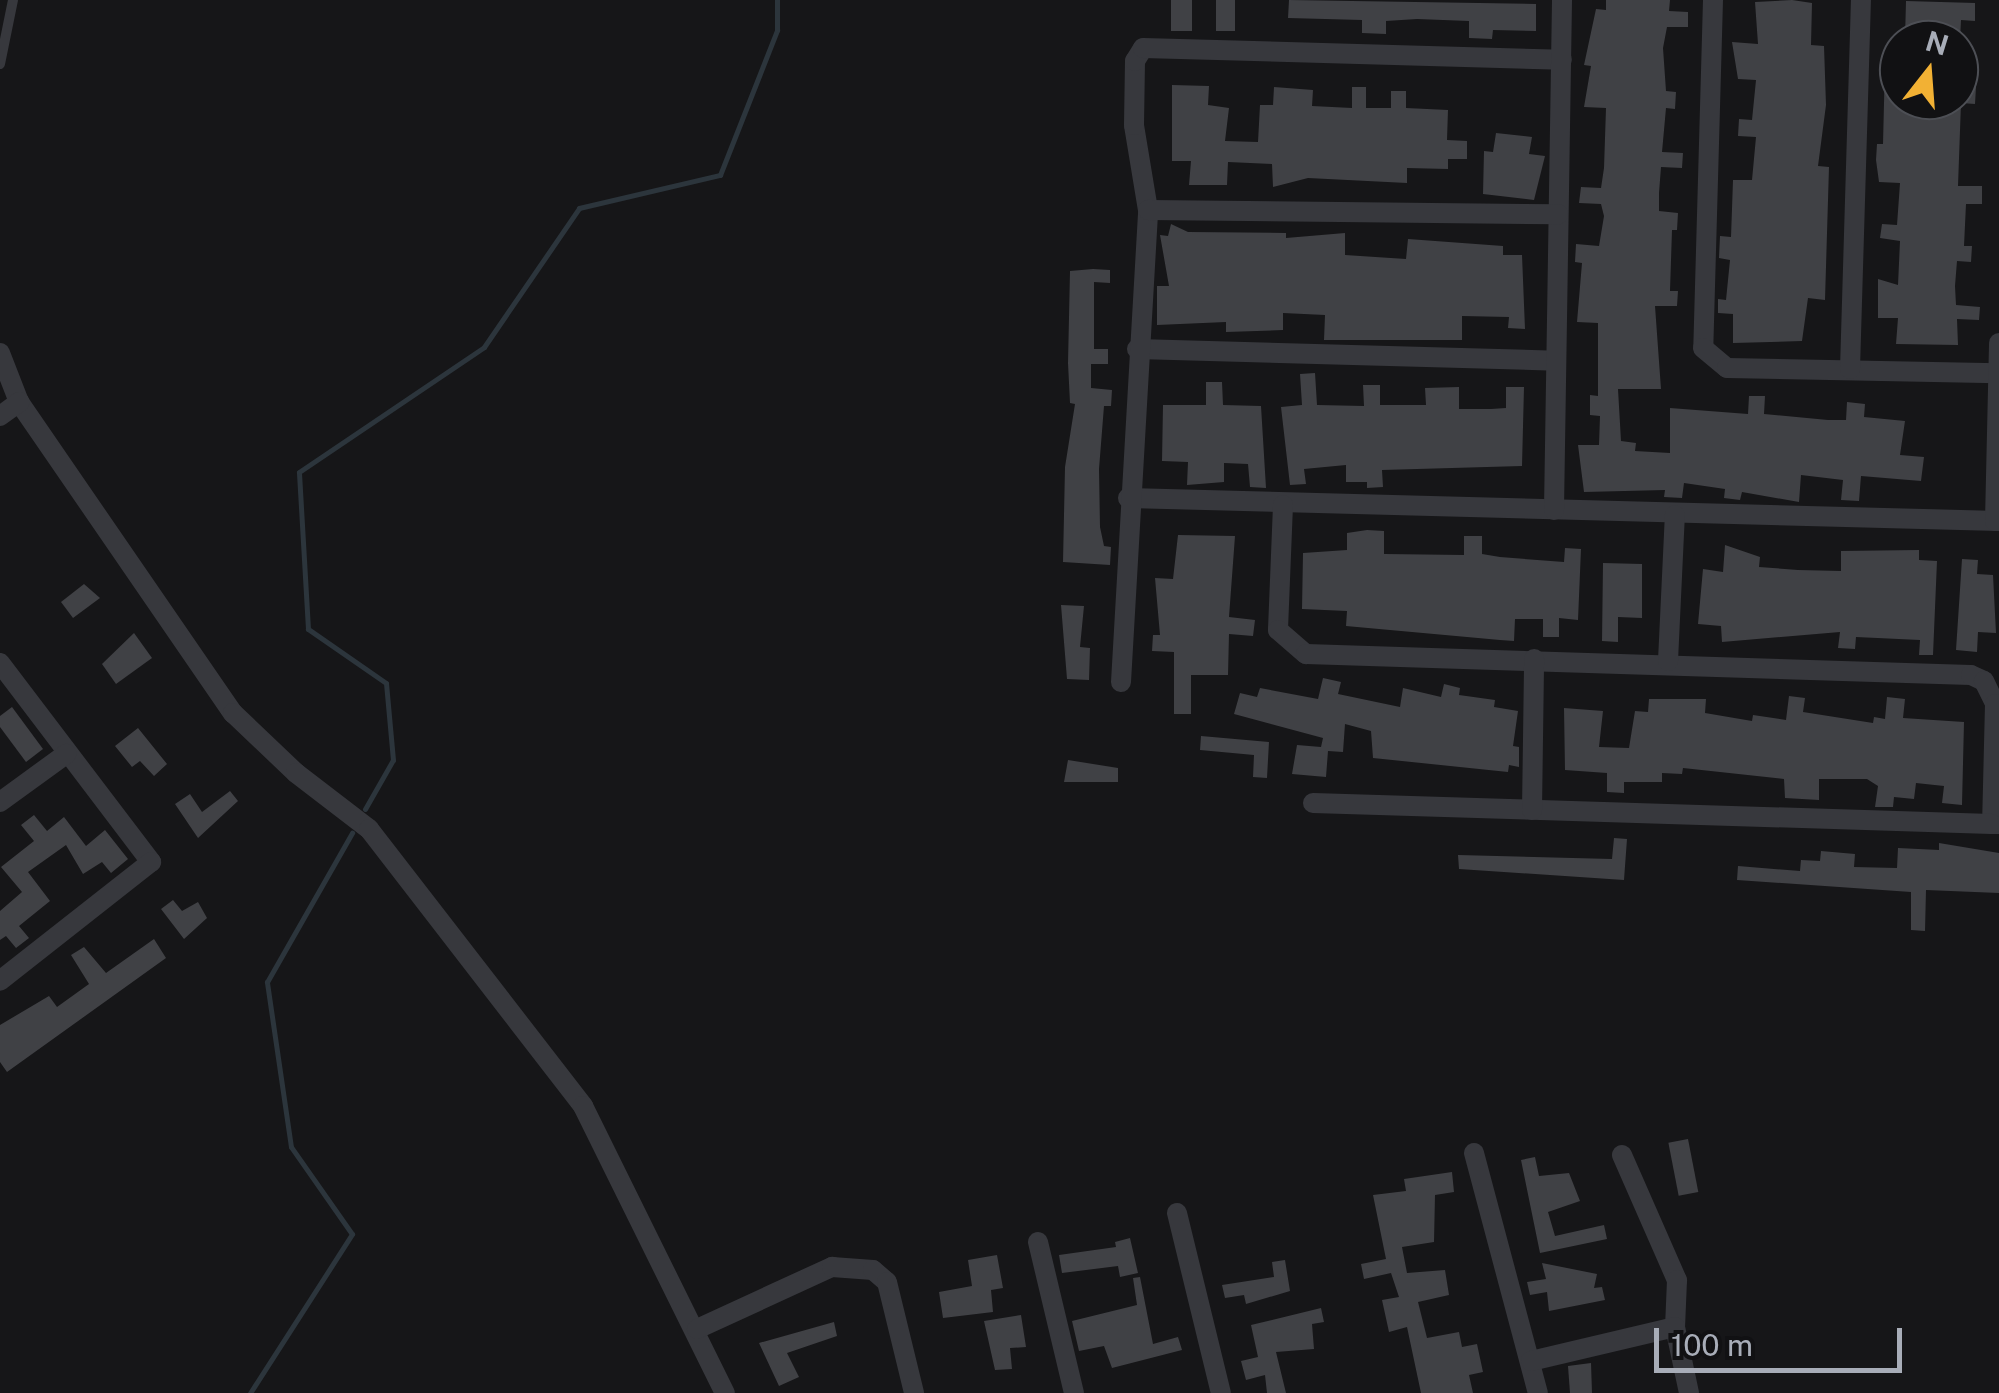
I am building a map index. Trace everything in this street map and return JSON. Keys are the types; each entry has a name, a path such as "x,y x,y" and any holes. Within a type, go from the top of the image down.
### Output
{"street":[{"path":"1554,510 1562,0"},
{"path":"1713,0 1703,348 1727,368 1998,373"},
{"path":"1850,369 1861,0"},
{"path":"1121,682 1136,349 1148,210 1134,125 1136,61 1144,48 1562,60"},
{"path":"1148,210 1558,214"},
{"path":"1128,498 1675,516 1997,521 1999,343"},
{"path":"1136,349 1556,360"},
{"path":"0,353 19,402 233,713 296,774 368,829 584,1106 697,1329 725,1393"},
{"path":"0,416 19,402"},
{"path":"1282,505 1278,630 1296,650 1971,675 1984,681 1995,704 1995,824 1313,804"},
{"path":"1668,662 1675,516"},
{"path":"1532,810 1534,659"},
{"path":"0,663 151,862 0,981"},
{"path":"0,802 66,754"},
{"path":"1474,1153 1538,1393"},
{"path":"1622,1155 1676,1280 1675,1327 1688,1393"},
{"path":"1177,1213 1221,1393"},
{"path":"1038,1242 1074,1393"},
{"path":"697,1329 832,1268 873,1270 887,1282 914,1393"},
{"path":"1531,1361 1675,1327"}],"lane":[{"path":"0,64 13,0"}],"building":[{"path":"1171,0 1192,0 1192,31 1171,31"},
{"path":"1216,0 1235,0 1235,31 1216,31"},
{"path":"1289,0 1536,4 1536,31 1493,30 1492,39 1469,38 1469,21 1417,19 1386,21 1386,34 1362,33 1362,20 1288,18"},
{"path":"1606,0 1670,0 1669,11 1688,12 1688,27 1667,27 1663,48 1666,91 1676,92 1675,109 1666,108 1662,152 1683,153 1682,168 1661,167 1659,193 1659,211 1678,213 1677,230 1672,230 1670,291 1678,291 1677,306 1655,306 1661,389 1618,389 1621,441 1636,443 1635,451 1670,453 1670,408 1748,414 1749,396 1765,396 1764,414 1828,420 1846,420 1847,402 1865,404 1864,417 1905,421 1900,455 1924,457 1921,481 1861,476 1859,501 1841,500 1843,480 1801,475 1799,502 1742,492 1740,500 1724,498 1725,489 1684,483 1682,498 1664,497 1665,490 1584,492 1578,445 1599,445 1600,416 1590,415 1590,395 1598,396 1598,323 1577,322 1582,263 1575,262 1576,244 1599,246 1604,216 1601,204 1579,203 1581,187 1601,188 1604,168 1606,108 1584,107 1591,66 1584,65 1596,9 1606,10"},
{"path":"1906,1 1975,3 1975,20 1905,20"},
{"path":"1755,2 1812,3 1811,45 1824,46 1826,105 1818,166 1829,167 1825,300 1808,298 1802,341 1733,343 1733,314 1718,313 1718,299 1726,300 1730,260 1719,258 1720,236 1731,237 1733,180 1752,180 1756,137 1738,136 1739,119 1752,120 1756,80 1738,79 1732,42 1758,44"},
{"path":"1172,85 1209,86 1208,105 1229,108 1225,141 1258,142 1260,105 1273,105 1274,87 1313,90 1312,106 1352,108 1352,87 1366,87 1366,108 1391,108 1391,91 1406,91 1406,108 1448,110 1447,140 1467,141 1467,159 1448,159 1448,169 1407,168 1407,183 1308,178 1273,187 1272,164 1228,162 1227,185 1189,185 1191,161 1172,161"},
{"path":"1884,120 1960,120 1958,186 1982,186 1982,204 1966,204 1964,246 1972,246 1971,262 1957,261 1955,286 1956,305 1980,307 1979,320 1957,319 1958,345 1896,344 1898,318 1878,318 1878,279 1898,285 1900,241 1880,238 1882,224 1897,225 1900,183 1879,182 1877,144 1883,144"},
{"path":"1496,133 1532,137 1529,154 1545,156 1534,200 1483,194 1484,151 1493,152"},
{"path":"1171,224 1188,232 1286,233 1286,238 1345,233 1345,255 1406,259 1408,239 1503,246 1503,255 1522,255 1525,329 1508,328 1509,317 1462,316 1462,340 1324,340 1325,315 1283,313 1283,330 1226,332 1226,322 1157,325 1157,286 1169,286 1160,235 1168,236"},
{"path":"1110,270 1110,283 1094,282 1094,349 1108,349 1108,364 1091,364 1091,388 1112,390 1111,406 1104,406 1099,469 1100,527 1104,546 1111,547 1110,565 1063,562 1065,467 1075,404 1070,403 1068,363 1070,271"},
{"path":"1315,373 1317,405 1364,406 1363,385 1380,385 1380,405 1426,405 1425,388 1459,387 1459,409 1506,408 1506,387 1524,387 1522,466 1382,470 1383,487 1367,488 1367,482 1346,482 1346,465 1304,469 1306,484 1290,485 1281,407 1302,405 1300,374"},
{"path":"1206,382 1222,382 1223,405 1261,406 1266,488 1250,487 1248,464 1224,463 1224,482 1187,485 1188,462 1162,461 1163,405 1206,405"},
{"path":"1384,531 1384,554 1464,555 1464,536 1482,536 1482,554 1500,557 1564,562 1565,548 1581,549 1578,620 1559,618 1559,637 1543,637 1543,619 1515,619 1514,641 1346,626 1347,611 1302,609 1303,553 1347,550 1347,533"},
{"path":"1178,535 1235,536 1229,617 1255,620 1253,636 1229,634 1228,675 1191,675 1191,714 1174,714 1174,652 1152,651 1153,635 1160,635 1155,578 1173,579"},
{"path":"1725,545 1760,557 1759,567 1798,570 1841,571 1841,551 1919,550 1919,560 1937,561 1933,655 1919,655 1920,640 1856,637 1855,649 1838,648 1840,632 1722,642 1721,626 1698,624 1703,569 1723,572"},
{"path":"1962,559 1978,560 1977,574 1993,575 1996,633 1978,632 1977,652 1956,650"},
{"path":"1603,563 1642,564 1642,618 1618,617 1618,642 1602,641"},
{"path":"84,584 100,598 73,618 61,602"},
{"path":"1061,605 1084,606 1080,647 1090,648 1089,680 1067,679"},
{"path":"134,633 152,658 116,684 102,664"},
{"path":"1323,678 1341,682 1338,694 1400,707 1403,688 1441,697 1444,684 1460,688 1459,695 1495,700 1494,707 1518,711 1513,746 1519,747 1519,767 1509,765 1508,772 1373,758 1371,731 1345,724 1343,752 1328,751 1326,777 1292,774 1297,745 1321,747 1323,738 1234,714 1240,693 1257,697 1260,688 1318,699"},
{"path":"1789,696 1805,698 1803,712 1873,723 1874,717 1885,719 1887,697 1905,699 1903,718 1964,722 1962,805 1942,803 1944,786 1916,783 1914,799 1894,797 1893,807 1875,807 1878,786 1867,779 1819,779 1819,800 1785,798 1784,779 1683,768 1682,774 1662,773 1662,782 1624,782 1624,793 1607,792 1607,773 1565,770 1564,708 1603,711 1599,747 1629,748 1635,711 1648,712 1649,699 1706,699 1705,713 1752,721 1753,715 1786,720"},
{"path":"12,707 43,749 26,762 0,727 0,716"},
{"path":"138,728 167,764 154,776 140,761 132,767 115,746"},
{"path":"1201,736 1269,742 1267,778 1253,777 1254,755 1200,750"},
{"path":"1068,760 1118,768 1118,782 1064,782"},
{"path":"230,791 238,801 198,838 175,804 190,794 202,812"},
{"path":"34,815 47,831 64,817 86,846 105,830 128,859 111,873 102,862 83,874 66,845 28,872 50,901 19,926 29,938 16,948 6,936 0,940 0,911 22,892 1,867 34,841 21,825"},
{"path":"1614,838 1627,839 1624,880 1459,869 1458,855 1612,859"},
{"path":"1939,843 1999,853 1999,893 1926,890 1925,931 1911,930 1911,892 1737,880 1738,866 1800,871 1801,860 1820,861 1821,851 1855,854 1854,867 1897,868 1898,848 1939,850"},
{"path":"173,900 182,911 198,902 207,918 184,939 161,909"},
{"path":"154,939 166,958 7,1072 0,1062 0,1025 49,996 57,1007 89,984 71,955 84,947 106,973"},
{"path":"1688,1139 1698,1192 1679,1196 1668,1143"},
{"path":"1535,1157 1539,1176 1569,1173 1580,1201 1548,1212 1555,1236 1604,1225 1607,1239 1540,1253 1521,1160"},
{"path":"1452,1172 1454,1192 1435,1195 1434,1242 1402,1247 1407,1273 1445,1270 1449,1295 1418,1302 1427,1338 1459,1332 1462,1347 1477,1344 1483,1372 1469,1375 1473,1393 1421,1393 1407,1327 1389,1332 1382,1300 1399,1297 1391,1273 1364,1279 1361,1264 1386,1259 1373,1195 1406,1191 1404,1179"},
{"path":"1130,1238 1138,1273 1120,1277 1118,1266 1062,1273 1059,1255 1116,1247 1115,1242"},
{"path":"997,1255 1003,1288 991,1290 993,1312 943,1318 939,1292 972,1286 968,1260"},
{"path":"1285,1260 1290,1291 1246,1304 1244,1295 1225,1298 1222,1285 1274,1277 1272,1262"},
{"path":"1542,1263 1597,1274 1594,1288 1602,1287 1605,1300 1549,1311 1547,1292 1530,1295 1527,1282 1546,1279"},
{"path":"1140,1277 1153,1344 1178,1337 1182,1350 1112,1368 1104,1346 1079,1351 1072,1321 1137,1305 1133,1278"},
{"path":"1321,1308 1324,1322 1312,1324 1314,1349 1276,1352 1286,1393 1267,1393 1265,1375 1246,1380 1241,1361 1258,1357 1251,1325"},
{"path":"1021,1315 1026,1347 1010,1348 1012,1369 995,1370 984,1321"},
{"path":"834,1322 837,1336 787,1353 799,1377 779,1386 759,1343"},
{"path":"1591,1363 1592,1393 1570,1393 1568,1366"}],"waterway":[{"path":"365,809 393,760 386,683 308,629 299,472 484,347 579,208 720,175 777,30 777,0"},
{"path":"250,1393 352,1234 291,1147 267,982 352,833"}]}
